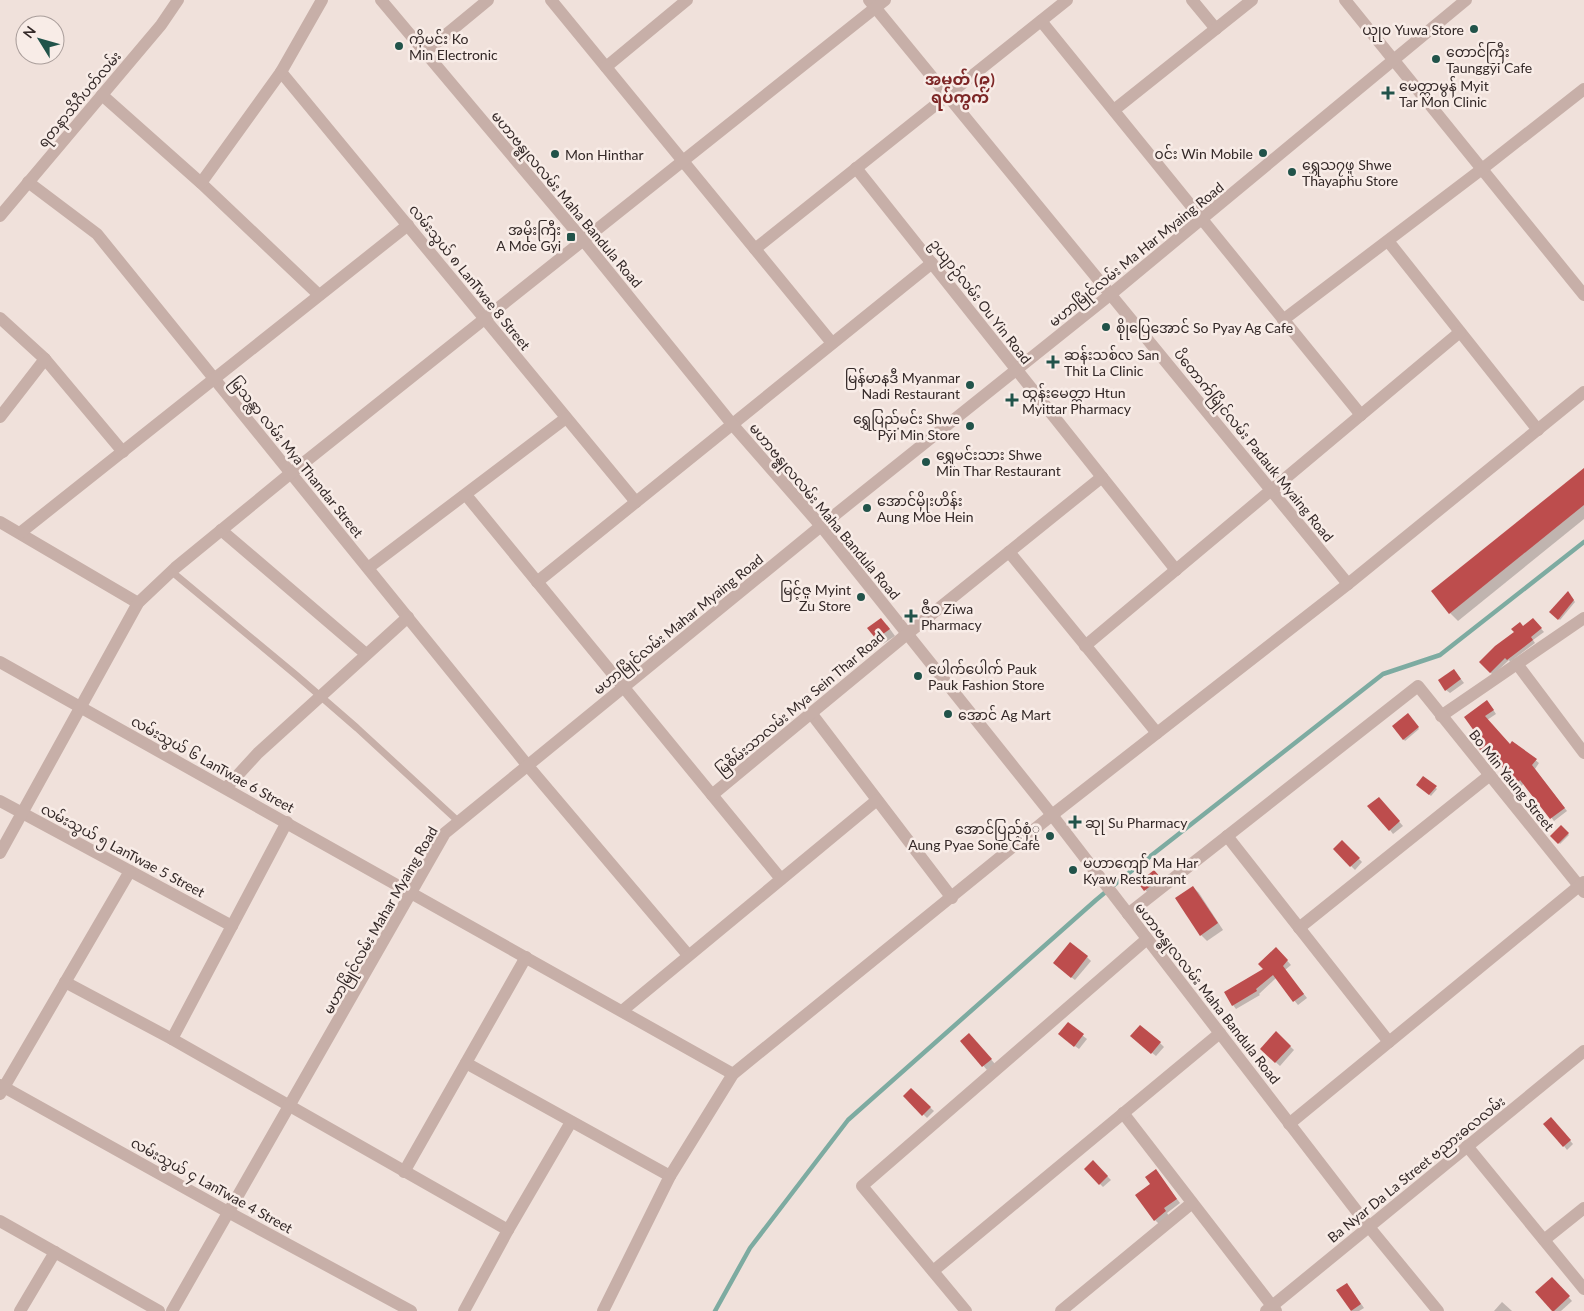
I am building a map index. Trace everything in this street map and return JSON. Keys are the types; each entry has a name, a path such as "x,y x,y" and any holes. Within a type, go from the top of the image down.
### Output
{"street":[{"name":"ရတနာသိဂီပတ်လမ်း","path":"0,216 161,25 178,0"},
{"path":"201,183 281,72 322,0"},
{"name":"မဟာဗန္ဓုလလမ်း Maha Bandula Road","path":"381,0 583,240 732,424 821,526 1052,815 1369,1227 1438,1311"},
{"path":"425,52 488,0"},
{"path":"551,0 832,343"},
{"path":"606,67 687,0"},
{"path":"755,249 1067,0"},
{"path":"1192,0 1216,29"},
{"path":"1114,110 1252,0"},
{"path":"1345,0 1584,295"},
{"name":"မဟာမြိုင်လမ်း Ma Har Myaing Road","path":"821,526 1111,294 1466,0"},
{"path":"0,853 138,603 171,571 291,473 876,3"},
{"name":"ပိတောက်မြိုင်လမ်း Padauk Myaing Road","path":"876,3 947,95 1348,584"},
{"path":"1041,20 1361,415"},
{"name":"လမ်းသွယ် ၈ LanTwae 8 Street","path":"281,72 636,502"},
{"path":"1283,320 1583,92"},
{"path":"102,95 201,183 319,295"},
{"name":"ဥယျာဉ်လမ်း Ou Yin Road","path":"856,168 1176,570"},
{"name":"မြသန္လာ လမ်း Mya Thandar Street","path":"28,182 96,234 528,766 688,955"},
{"path":"20,533 408,225"},
{"path":"1388,241 1538,430"},
{"path":"537,582 932,263"},
{"path":"0,318 45,359 123,452"},
{"path":"1085,646 1460,332"},
{"path":"0,417 45,359"},
{"path":"603,1311 670,1176 733,1074 1052,815 1348,584 1584,392"},
{"path":"368,568 566,418"},
{"path":"907,634 1102,477"},
{"path":"466,495 781,879"},
{"path":"0,522 138,603"},
{"name":"မဟာမြိုင်လမ်း Mahar Myaing Road","path":"172,1311 446,833 821,526"},
{"path":"221,530 366,654"},
{"path":"1009,552 1157,733"},
{"path":"226,788 258,753 408,618"},
{"path":"1441,716 1584,618"},
{"name":"မြစိမ်းသာလမ်း Mya Sein Thar Road","path":"712,795 907,634"},
{"name":"လမ်းသွယ် ၆ LanTwae 6 Street","path":"0,662 733,1074"},
{"path":"1517,664 1584,753"},
{"name":"Bo Min Yaung Street","path":"1227,836 1418,686 1582,887"},
{"path":"811,713 952,898"},
{"path":"1299,928 1490,775"},
{"name":"လမ်းသွယ် ၅ LanTwae 5 Street","path":"0,800 232,926"},
{"path":"622,1011 877,800"},
{"path":"172,1039 287,822"},
{"path":"1128,914 1227,836 1389,1042"},
{"path":"1,1088 130,871"},
{"path":"1289,1124 1582,887"},
{"path":"966,1311 862,1186 1147,939"},
{"path":"404,1172 526,957"},
{"path":"65,982 172,1039 508,1230"},
{"path":"933,1271 1220,1033"},
{"name":"Ba Nyar Da La Street ဗညားဓလလမ်း","path":"1271,1309 1584,1051"},
{"path":"466,1064 670,1176"},
{"name":"လမ်းသွယ် ၄ LanTwae 4 Street","path":"1,1088 411,1311"},
{"path":"1123,1113 1271,1309"},
{"path":"464,1311 508,1230 571,1122"},
{"path":"1467,1146 1584,1289"},
{"path":"1060,1311 1192,1204"},
{"path":"1544,1240 1584,1208"},
{"path":"0,1221 159,1311"},
{"path":"20,1311 55,1252"}],"lane":[{"path":"171,571 321,696 459,822"}],"building":[{"path":"1584,468 1584,505 1449,614 1431,591"},
{"path":"1568,591 1574,600 1558,620 1549,612"},
{"path":"881,618 890,629 876,639 867,628"},
{"path":"1533,618 1542,628 1531,637 1533,640 1507,660 1505,658 1490,673 1479,662 1495,646 1514,632 1511,629 1520,622 1523,626"},
{"path":"1454,669 1461,679 1445,691 1438,680"},
{"path":"1487,700 1494,710 1485,716 1510,744 1512,741 1537,759 1532,765 1565,808 1550,819 1520,780 1515,787 1506,780 1511,774 1485,756 1471,739 1477,735 1464,717"},
{"path":"1408,713 1419,727 1403,740 1392,726"},
{"path":"1423,776 1437,786 1429,795 1416,785"},
{"path":"1379,797 1400,821 1389,831 1367,806"},
{"path":"1561,825 1569,833 1558,844 1550,836"},
{"path":"1342,840 1360,858 1350,867 1333,849"},
{"path":"1154,870 1161,878 1144,891 1138,883"},
{"path":"1193,886 1218,923 1200,936 1175,898"},
{"path":"1070,942 1088,956 1071,978 1053,963"},
{"path":"1276,947 1288,960 1283,966 1304,994 1293,1002 1273,975 1256,989 1257,991 1232,1006 1224,992 1263,969 1258,964"},
{"path":"1068,1022 1084,1034 1074,1047 1058,1034"},
{"path":"1140,1025 1161,1042 1151,1054 1130,1036"},
{"path":"1276,1031 1291,1046 1275,1063 1260,1049"},
{"path":"969,1033 992,1059 982,1067 960,1041"},
{"path":"911,1088 931,1107 922,1116 903,1096"},
{"path":"1551,1117 1571,1140 1563,1147 1543,1124"},
{"path":"1093,1160 1108,1176 1099,1185 1084,1169"},
{"path":"1156,1169 1177,1199 1164,1208 1166,1211 1154,1221 1135,1195 1150,1184 1145,1177"},
{"path":"1552,1277 1570,1296 1554,1311 1535,1292"},
{"path":"1347,1283 1361,1304 1351,1311 1336,1290"}],"waterway":[{"path":"715,1311 750,1248 848,1120 1096,900 1383,674 1440,655 1584,542"}],"place":[{"name":"ယုုဝ Yuwa Store","path":"1474,29"},
{"name":"ကိုမင်း Ko Min Electronic","path":"399,46"},
{"name":"တောင်ကြီး Taunggyi Cafe","path":"1436,59"},
{"name":"မေတ္တာမွန် Myit Tar Mon Clinic","path":"1388,93"},
{"name":"၀င်း Win Mobile","path":"1263,153"},
{"name":"Mon Hinthar","path":"555,154"},
{"name":"ရွှေသ၇ဖူ Shwe Thayaphu Store","path":"1292,172"},
{"name":"အမိုးကြီး A Moe Gyi","path":"571,237"},
{"name":"စိုုပြေအောင် So Pyay Ag Cafe","path":"1106,327"},
{"name":"ဆန်းသစ်လ San Thit La Clinic","path":"1053,362"},
{"name":"မြန်မာနဒီ Myanmar Nadi Restaurant","path":"970,385"},
{"name":"ထွန်းမေတ္တာ Htun Myittar Pharmacy","path":"1012,400"},
{"name":"ရွှေပြည်မင်း Shwe Pyi Min Store","path":"970,426"},
{"name":"ရွှေမင်းသား Shwe Min Thar Restaurant","path":"926,462"},
{"name":"အောင်မိုုးဟိန်း Aung Moe Hein","path":"867,508"},
{"name":"မြင့်ဇူ Myint Zu Store","path":"861,597"},
{"name":"ဇီဝ Ziwa Pharmacy","path":"911,616"},
{"name":"ပေါက်ပေါက် Pauk Pauk Fashion Store","path":"918,676"},
{"name":"အောင် Ag Mart","path":"948,714"},
{"name":"ဆုု Su Pharmacy","path":"1075,822"},
{"name":"အောင်ပြည့်စုံု Aung Pyae Sone Cafe","path":"1050,836"},
{"name":"မဟာကျော် Ma Har Kyaw Restaurant","path":"1073,870"}],"district":[{"name":"အမှတ် (၉) ရပ်ကွက်","path":"960,87"}]}
